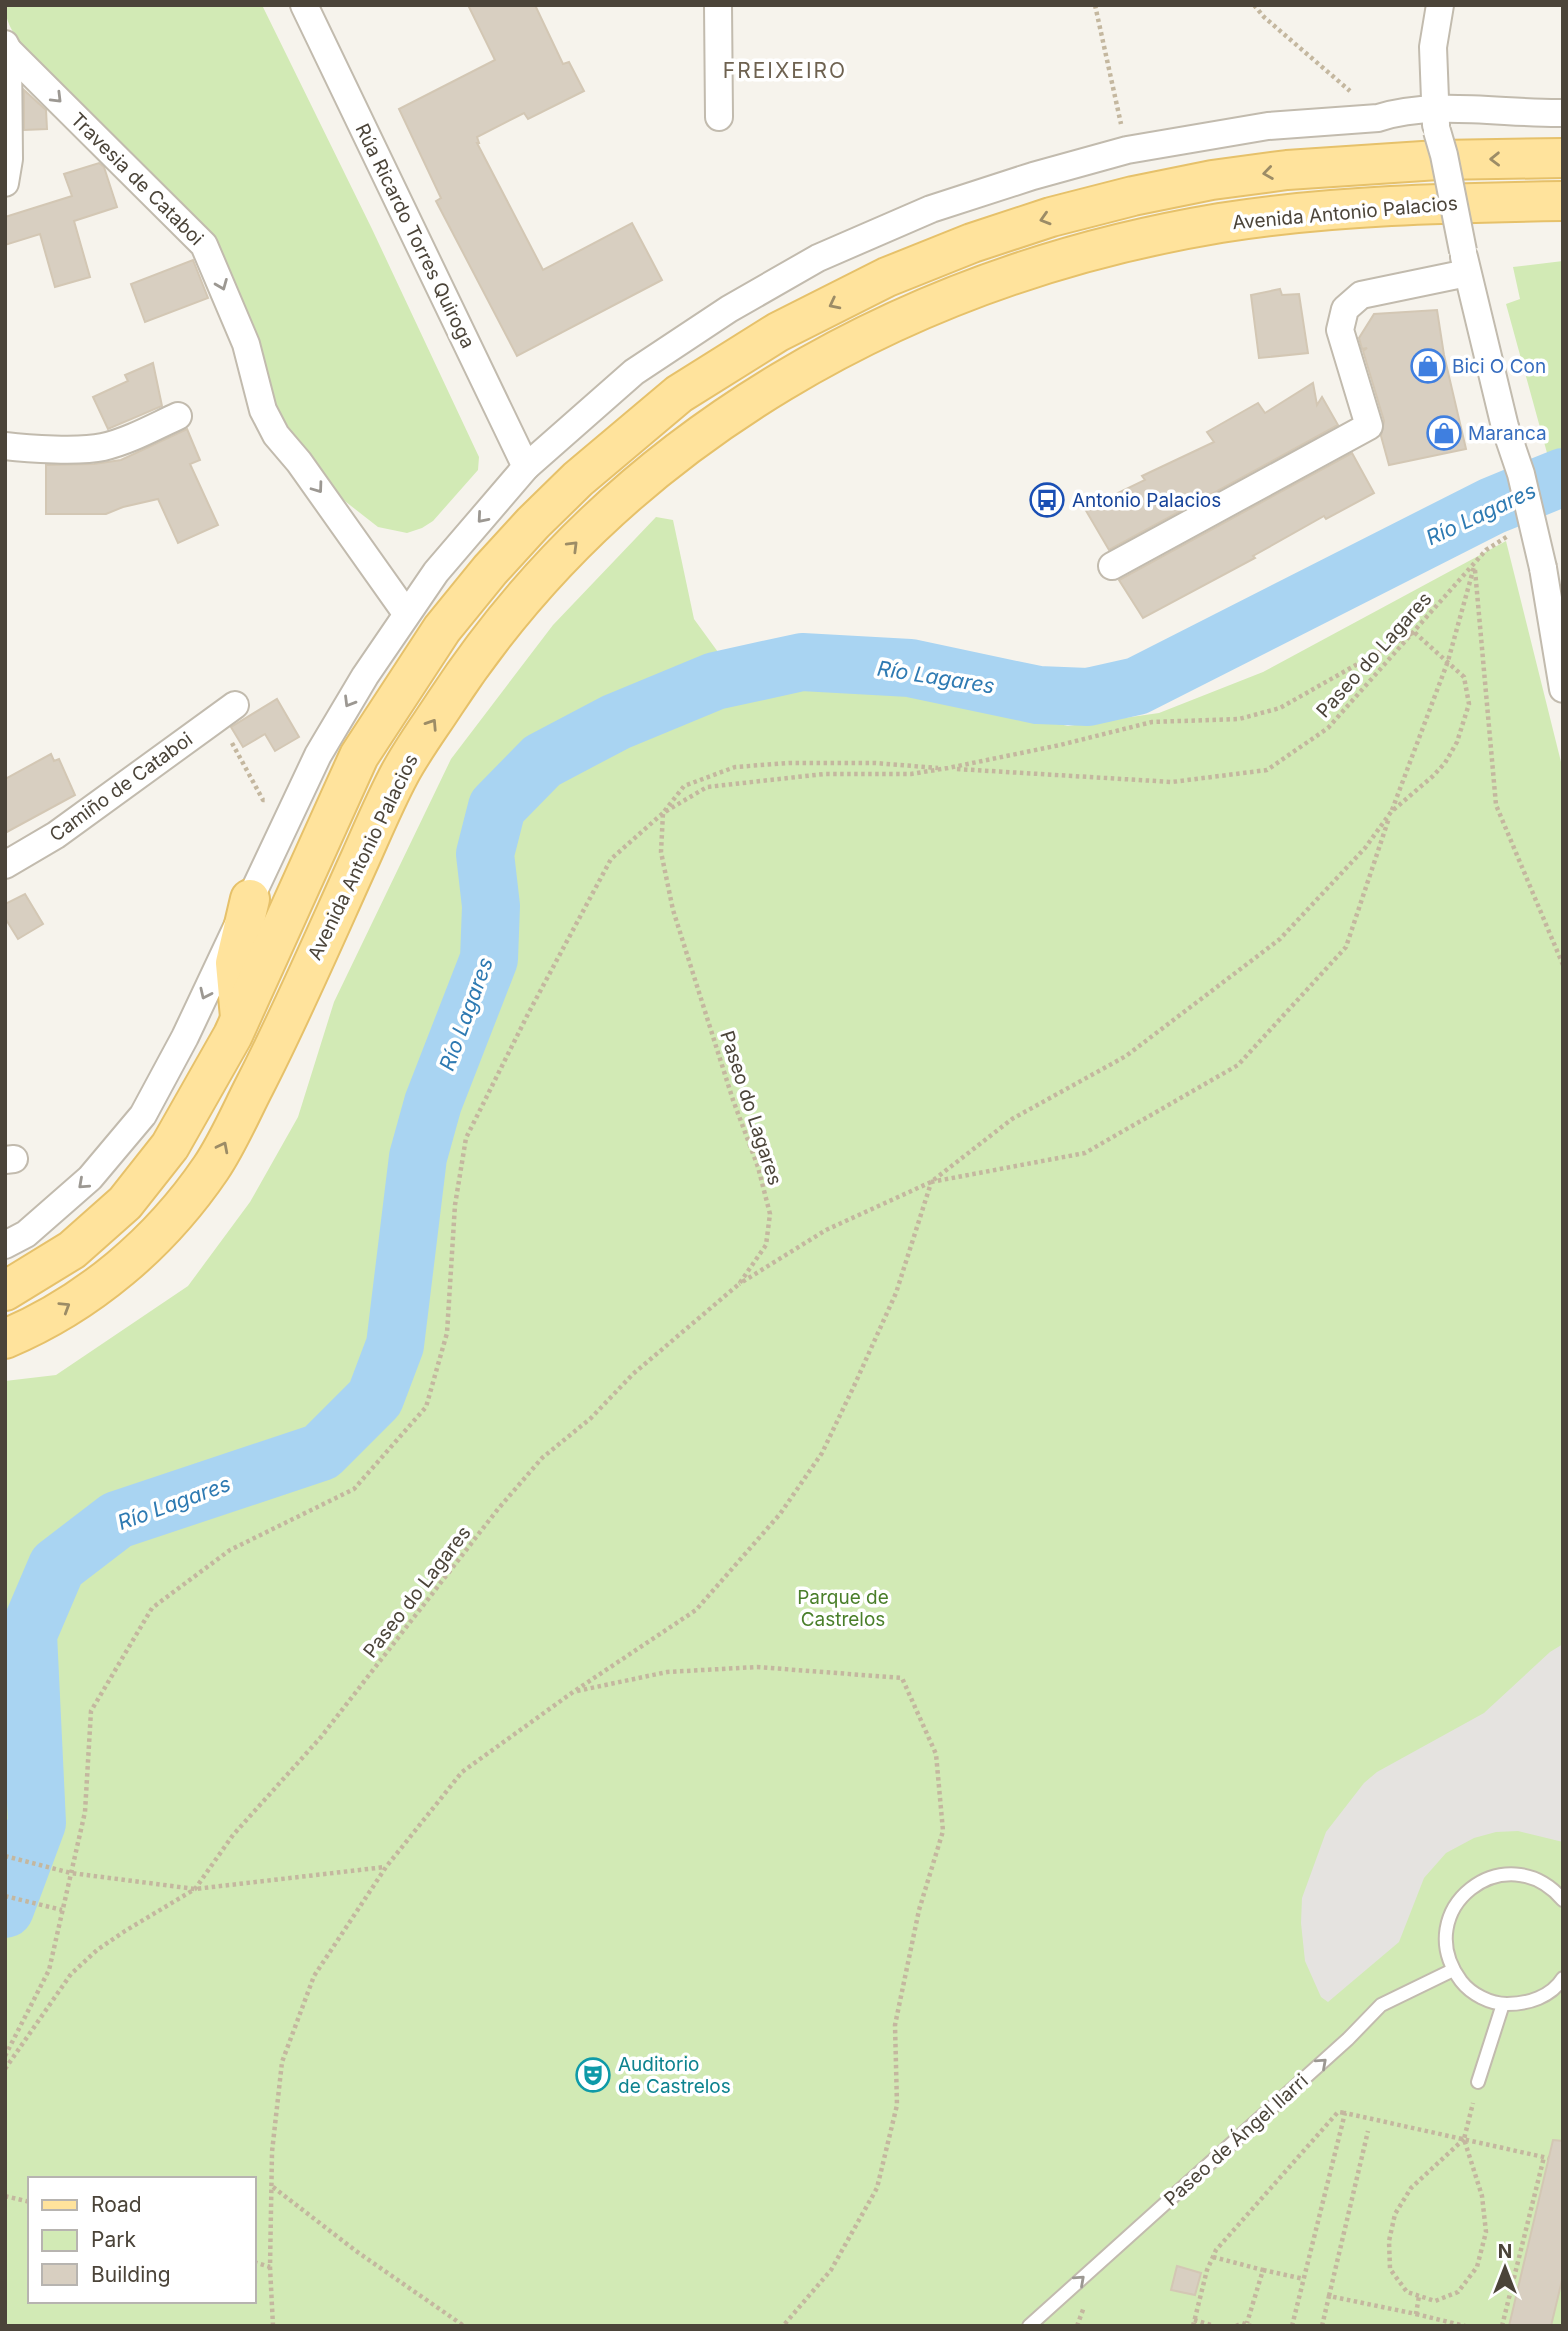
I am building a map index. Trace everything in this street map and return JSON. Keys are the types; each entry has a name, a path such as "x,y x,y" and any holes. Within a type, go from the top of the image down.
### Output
{"main road":[{"path":"5,1291 72,1250 125,1203 170,1146 233,1035 359,756 442,629 490,570 578,479 679,394 778,332 887,277 972,243 1051,217 1133,196 1213,180 1287,170 1438,160 1563,158"},
{"name":"Avenida Antonio Palacios","path":"5,1339 34,1326 104,1283 159,1233 213,1167 270,1055 401,771 476,656 531,590 596,523 651,472 706,430 797,371 912,313 1002,277 1066,258 1144,238 1220,223 1290,214 1442,203 1563,201"},
{"path":"240,1018 235,963 250,899"}],"street":[{"name":"Rúa Ricardo Torres Quiroga","path":"304,5 526,467"},
{"path":"718,5 719,117"},
{"path":"1440,5 1433,47 1436,120 1465,262 1543,568 1563,689"},
{"path":"5,183 9,159 7,47"},
{"name":"Travesia de Cataboi","path":"7,47 204,245 246,344 263,410 276,435 299,462 406,613"},
{"path":"5,1245 26,1234 90,1178 143,1115 185,1037 318,755 406,613 436,572 526,467 634,372 729,309 818,258 931,209 1033,176 1127,150 1268,126 1377,118 1394,113 1436,120 1563,113"},
{"path":"1112,566 1369,426 1340,330 1345,309 1361,295 1465,262"},
{"path":"5,446 26,449 101,447 129,439 178,416"},
{"name":"Camiño de Cataboi","path":"5,865 56,835 235,705"}],"lane":[{"path":"1563,1900 1553,1888 1534,1877 1511,1874 1489,1877 1469,1888 1455,1905 1446,1926 1446,1949 1453,1970 1465,1987 1483,1998 1503,2004 1524,2004 1543,1996 1563,1978"},
{"name":"Paseo de Ángel Ilarri","path":"1029,2326 1348,2039 1381,2005 1453,1970"},
{"path":"1478,2082 1503,2004"}],"path":[{"path":"1095,5 1127,150"},
{"path":"1254,5 1264,17 1352,92"},
{"path":"931,1182 1085,1153 1238,1065 1346,947 1391,812 1448,661 1474,566"},
{"path":"1474,566 1496,805 1563,965"},
{"name":"Paseo do Lagares","path":"5,2069 71,1974 97,1950 195,1889 233,1835 321,1737 490,1520 542,1458 590,1418 633,1374 739,1284 766,1245 770,1214 758,1167 733,1100 673,910 661,852 663,813 684,786 735,767 789,763 875,763 1172,782 1267,770 1328,728 1474,566"},
{"path":"5,2056 49,1970 85,1812 91,1711 152,1608 230,1549 354,1489 426,1407 447,1333 455,1205 466,1138 529,1012 611,859 663,813 707,787 824,774 911,774 1152,722 1239,719 1280,708 1415,632 1464,677 1469,704 1457,742 1445,762 1433,776 1391,812 1365,848 1280,939 1126,1056 1012,1119 931,1182 826,1230 739,1284"},
{"path":"213,721 225,732 263,800 274,801"},
{"path":"273,2326 270,2267 272,2152 282,2062 314,1976 386,1867 462,1772 573,1692 696,1610 780,1514 822,1453 854,1386 896,1293 931,1182"},
{"path":"573,1692 667,1672 757,1667 902,1678 936,1754 943,1831 919,1910 895,2025 897,2105 877,2188 831,2270 783,2326"},
{"path":"5,1856 71,1873 195,1889 386,1867"},
{"path":"5,1896 62,1910"},
{"path":"1464,2139 1411,2188 1395,2214 1388,2241 1390,2269 1407,2292 1435,2301 1458,2292 1476,2267 1486,2232 1482,2196 1464,2139 1478,2082"},
{"path":"1214,2326 1193,2323 1207,2270 1216,2250 1338,2112 1546,2157 1502,2326"},
{"path":"1292,2326 1345,2113"},
{"path":"1322,2326 1368,2131"},
{"path":"272,2187 356,2251 464,2326"},
{"path":"5,2196 28,2202"},
{"path":"1213,2257 1304,2279"},
{"path":"256,2263 270,2267"},
{"path":"1236,2326 1249,2325 1263,2270"},
{"path":"1329,2296 1465,2326"},
{"path":"1416,2314 1419,2296"}],"green space":[{"path":"5,5 262,5 372,229 479,457 478,470 433,521 407,533 378,527 346,502 281,434 213,248 27,51 8,22"},
{"path":"1563,261 1563,511 1506,304 1520,299 1513,267"},
{"name":"Parque de Castrelos","path":"656,517 673,520 694,619 747,692 808,686 899,686 1068,726 1159,713 1263,672 1506,541 1563,770 1563,2326 5,2326 5,1381 56,1375 188,1286 250,1202 298,1117 334,1002 451,759 553,625"}],"shaded area":[{"path":"1563,1644 1563,1842 1518,1831 1496,1832 1474,1838 1446,1853 1424,1878 1399,1942 1328,2002 1321,1997 1305,1961 1301,1923 1302,1898 1326,1832 1364,1783 1377,1772 1484,1713 1550,1652"}],"building":[{"path":"468,5 535,5 563,64 569,62 584,91 528,119 524,113 477,137 477,143 543,270 632,223 662,280 517,356 436,201 441,198 399,109 495,60"},
{"path":"24,90 46,110 47,129 24,130"},
{"path":"99,163 104,167 117,207 74,221 90,277 55,287 40,234 5,245 5,217 72,196 64,174"},
{"path":"193,260 208,298 145,322 131,284"},
{"path":"1280,289 1282,295 1299,294 1308,353 1259,358 1251,295"},
{"path":"1437,310 1444,355 1466,449 1389,465 1381,436 1384,421 1363,351 1367,348 1362,349 1359,338 1374,314"},
{"path":"153,363 162,406 108,429 93,397 128,381 125,375"},
{"path":"1313,383 1317,405 1322,397 1338,425 1109,550 1085,509 1145,480 1142,476 1214,442 1207,432 1258,403 1265,413"},
{"path":"187,429 200,460 190,464 218,525 178,543 158,499 106,514 46,514 46,465 94,464 121,460"},
{"path":"1352,453 1374,493 1326,519 1324,516 1253,556 1255,558 1143,618 1119,580"},
{"path":"277,699 299,737 275,751 265,734 243,747 231,727"},
{"path":"51,754 54,761 59,759 75,795 5,833 5,779"},
{"path":"25,894 43,924 18,939 5,918 5,904"},
{"path":"1553,2140 1563,2141 1563,2276 1551,2326 1509,2326"},
{"path":"1177,2266 1201,2273 1195,2295 1171,2290"}],"waterway":[{"name":"Río Lagares","path":"5,1909 37,1823 28,1634 57,1566 117,1520 321,1452 375,1398 395,1345 418,1157 433,1103 489,959 491,906 485,854 497,807 542,761 616,722 715,681 802,662 910,668 1038,695 1088,697 1137,686 1492,506 1563,477"}],"place":[{"name":"Bici O Con","path":"1428,366"},
{"name":"Maranca","path":"1444,433"},
{"name":"Antonio Palacios","path":"1047,500"},
{"name":"Auditorio de Castrelos","path":"593,2075"}],"district":[{"name":"FREIXEIRO","path":"785,70"}]}
